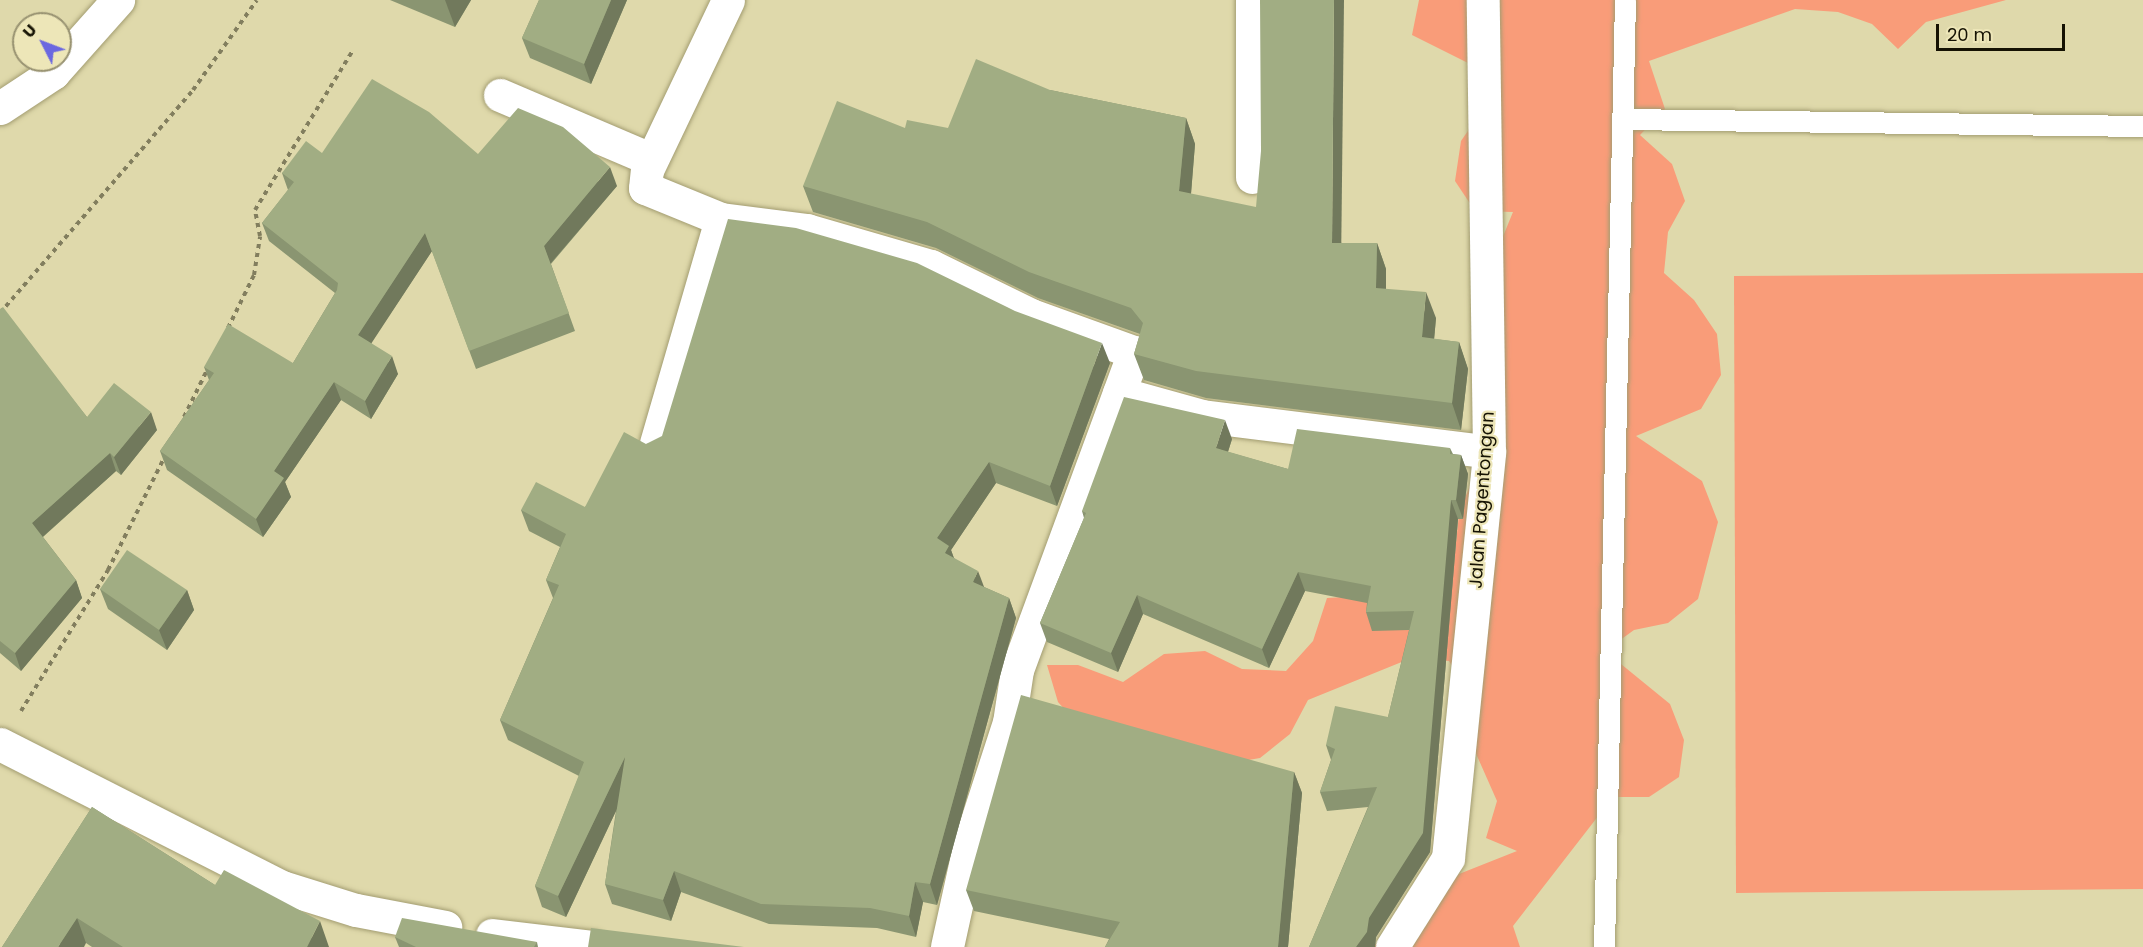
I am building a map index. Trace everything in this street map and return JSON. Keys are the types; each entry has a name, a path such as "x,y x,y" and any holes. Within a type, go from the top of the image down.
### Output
{"street":[{"path":"0,108 53,73 118,0"},
{"path":"728,0 650,159 645,188 721,219 807,230 931,266 1031,315 1134,352 1017,670 1009,722 970,842 947,947"},
{"path":"1252,0 1252,177"},
{"name":"Jalan Pagentongan","path":"1392,947 1448,858 1489,452 1483,0"},
{"path":"500,94 650,159"},
{"path":"656,443 721,219"},
{"path":"1119,393 1202,416 1489,452"},
{"path":"0,745 273,882 326,903 527,942 592,947"}],"lane":[{"path":"1604,947 1625,0"},
{"path":"1623,119 2143,126"}],"path":[{"path":"0,313 193,90 256,0"},
{"path":"224,337 254,275 260,236 255,210 354,50"},
{"path":"183,420 213,358"},
{"path":"0,745 108,570 167,452"}],"shaded area":[{"path":"1419,0 2006,0 1926,22 1898,49 1872,24 1838,12 1795,9 1649,61 1665,109 1640,135 1672,164 1685,201 1668,232 1664,273 1694,300 1717,334 1721,375 1701,409 1636,436 1702,481 1718,522 1698,599 1668,623 1634,630 1605,651 1670,704 1684,740 1679,777 1649,797 1613,797 1513,926 1520,947 1371,947 1432,907 1459,874 1517,851 1486,838 1497,801 1466,731 1468,692 1449,661 1414,657 1308,700 1290,734 1260,758 1225,764 1084,731 1058,702 1047,665 1078,665 1123,682 1164,654 1205,651 1242,669 1286,671 1313,641 1327,598 1451,591 1459,514 1475,472 1497,251 1513,212 1475,211 1455,181 1461,141 1485,106 1476,67 1412,35"},
{"path":"2143,273 2143,889 1736,893 1734,276"}],"building":[{"path":"539,0 611,0 584,64 522,38"},
{"path":"1260,0 1334,0 1332,243 1377,243 1376,288 1426,292 1422,337 1459,342 1452,403 1196,371 1134,354 1143,323 1131,308 1029,272 927,222 803,186 837,101 905,128 907,120 948,128 976,59 1050,90 1186,118 1179,191 1256,207 1261,151"},
{"path":"372,79 429,112 478,154 518,108 563,127 610,167 544,246 569,313 469,351 425,233 358,335 392,356 365,401 334,382 274,471 284,478 256,519 160,451 214,373 204,367 228,324 293,363 337,290 338,283 262,223 294,182 282,173 306,141 322,153"},
{"path":"728,219 796,228 917,263 1015,311 1102,343 1050,486 989,462 937,538 949,546 945,553 978,571 973,582 1009,598 930,884 915,882 909,916 870,908 761,904 674,871 663,900 605,884 625,757 558,896 535,886 584,762 500,720 559,585 546,580 566,534 521,510 536,482 585,507 624,432 646,444 662,436"},
{"path":"3,307 87,417 114,383 151,412 114,457 110,453 32,523 76,580 15,653 0,641 0,309"},
{"path":"1124,397 1225,420 1216,448 1288,469 1297,429 1450,448 1450,454 1461,455 1456,500 1451,500 1423,833 1369,918 1367,932 1356,947 1309,947 1377,787 1320,792 1335,749 1326,745 1335,706 1388,717 1414,611 1366,612 1371,586 1298,572 1262,649 1137,595 1111,653 1040,623 1086,513 1082,511"},
{"path":"127,550 187,590 159,630 100,589"},
{"path":"1021,695 1294,772 1278,947 1105,947 1120,922 966,890"},
{"path":"92,807 215,885 224,870 320,921 307,947 123,947 77,918 58,947 2,947"},
{"path":"402,918 537,942 534,947 416,947 395,937"},
{"path":"591,928 744,947 588,947"}]}
